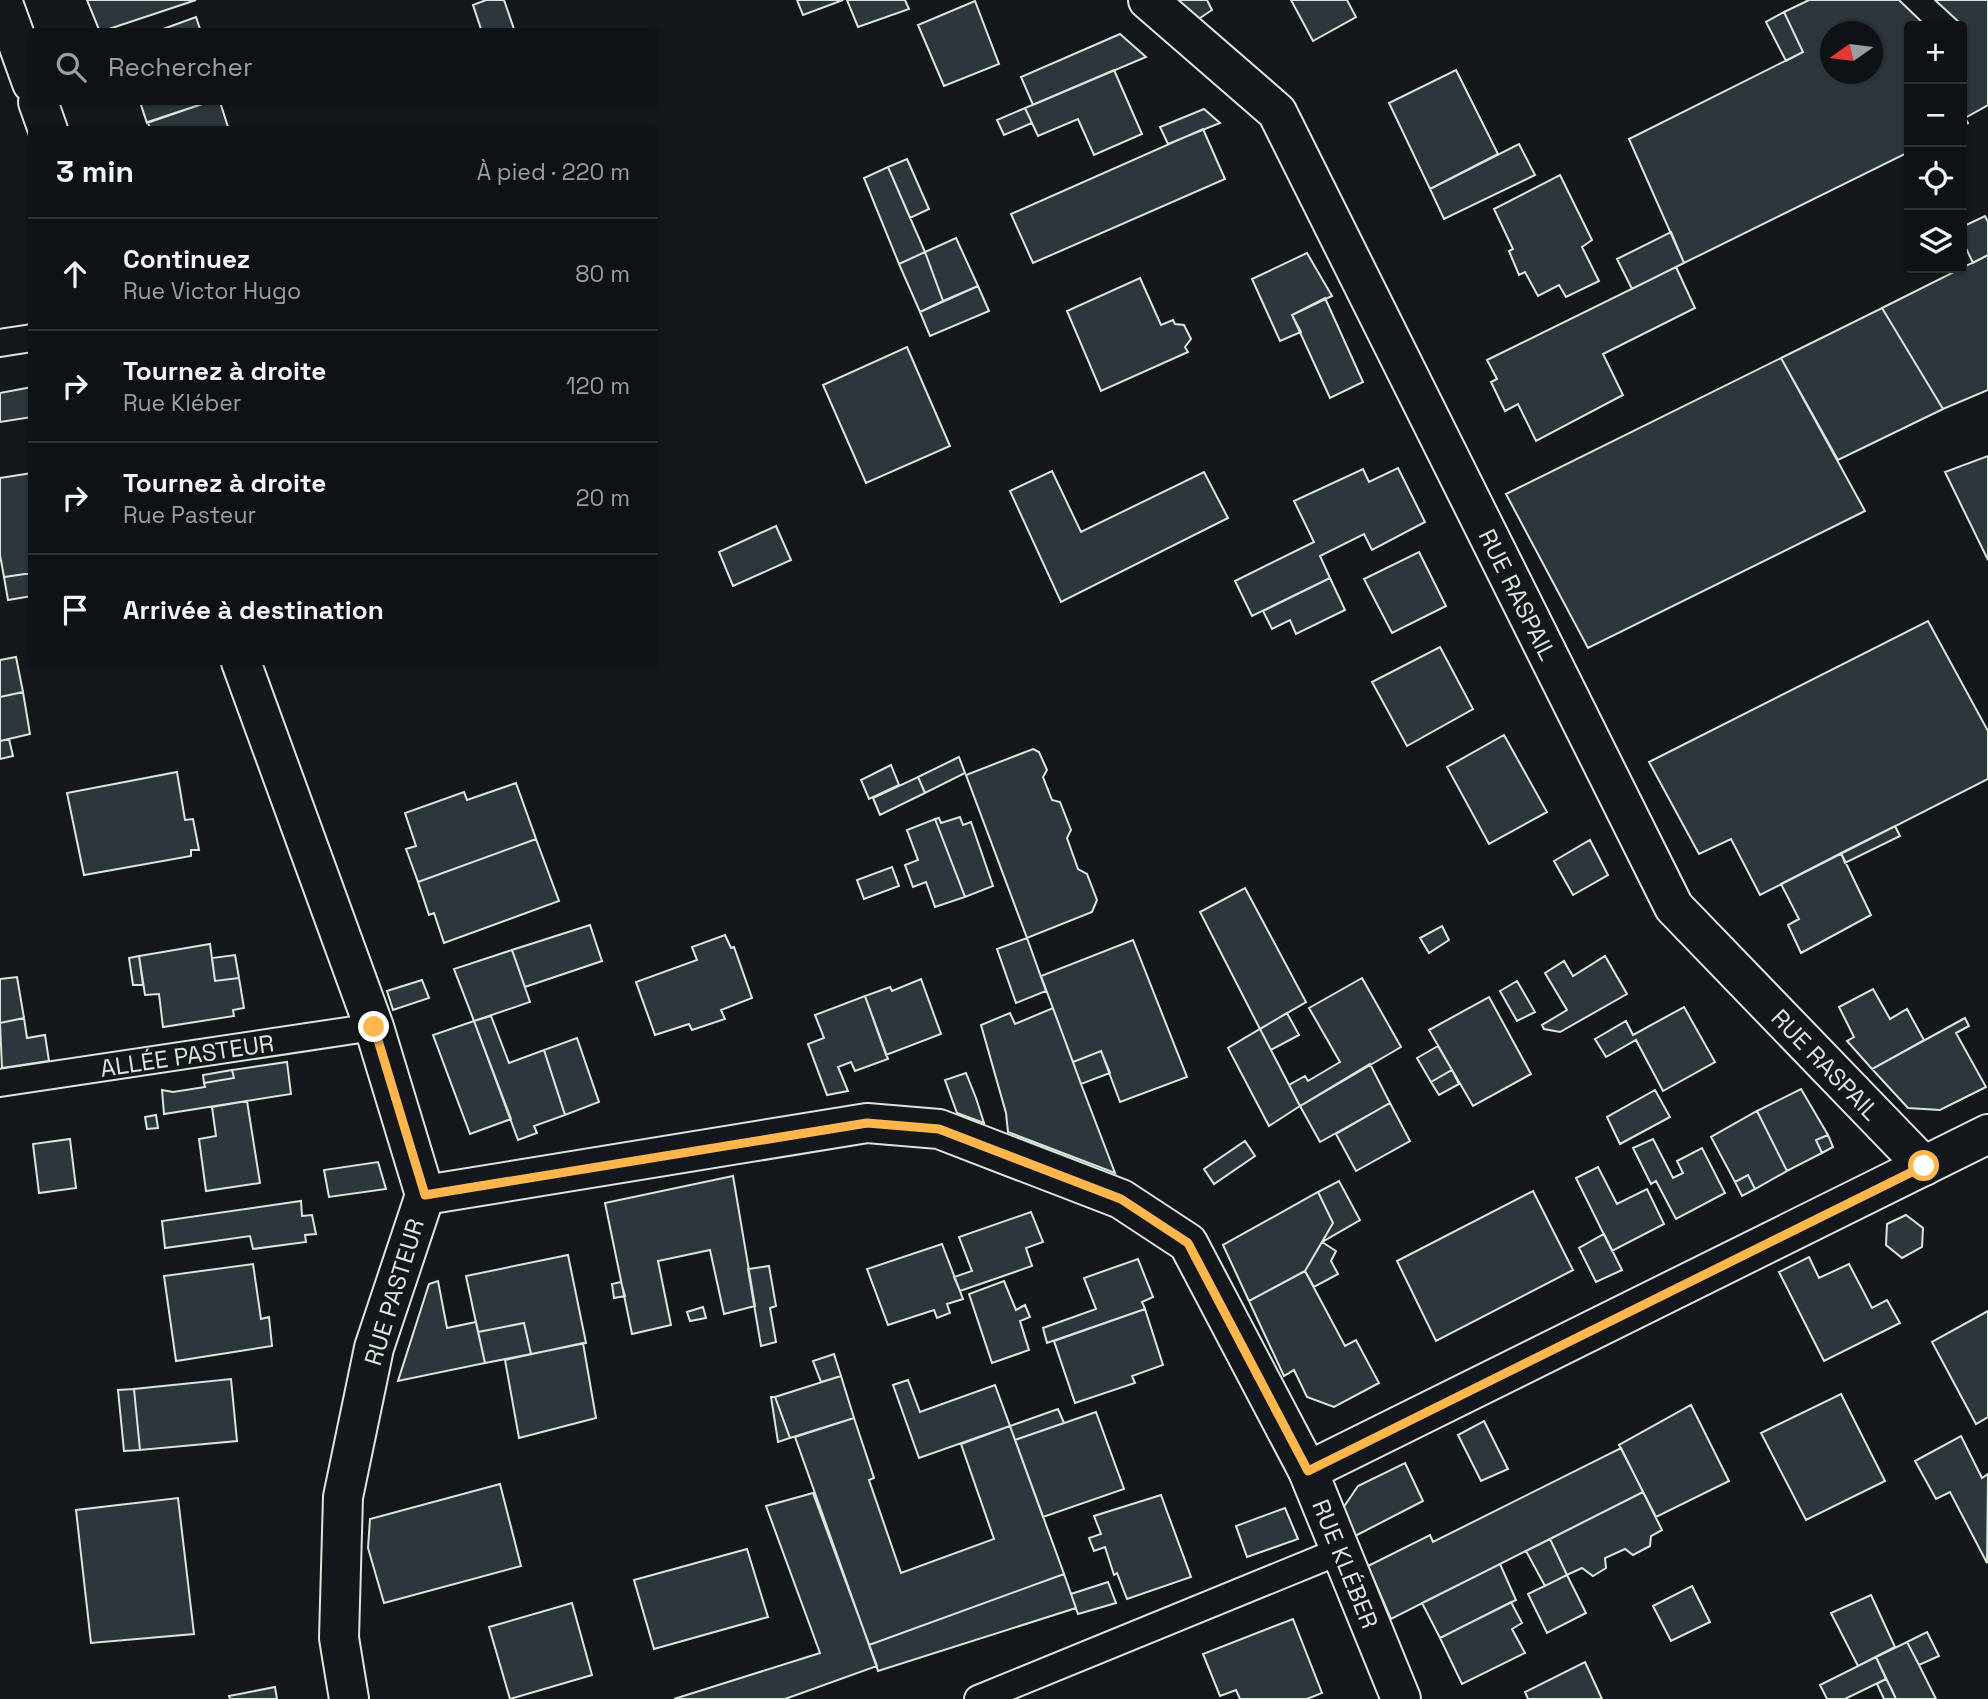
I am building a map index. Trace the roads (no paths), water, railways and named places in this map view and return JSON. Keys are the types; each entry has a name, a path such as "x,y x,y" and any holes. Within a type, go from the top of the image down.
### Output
{"street":[{"path":"2,0 28,72"},
{"name":"RUE RASPAIL","path":"1148,0 1277,112 1674,907 1924,1166"},
{"path":"39,105 47,126"},
{"name":"RUE PASTEUR","path":"242,665 374,1027 425,1195 374,1348 343,1497 339,1638 349,1699"},
{"name":"RUE KLÉBER","path":"425,1195 867,1123 939,1129 1121,1199 1188,1243 1308,1471 1401,1699"},
{"path":"1308,1471 1988,1134"}],"lane":[{"path":"0,343 28,339"},
{"name":"ALLÉE PASTEUR","path":"0,1083 374,1027"},
{"path":"978,1699 1340,1550"}]}
